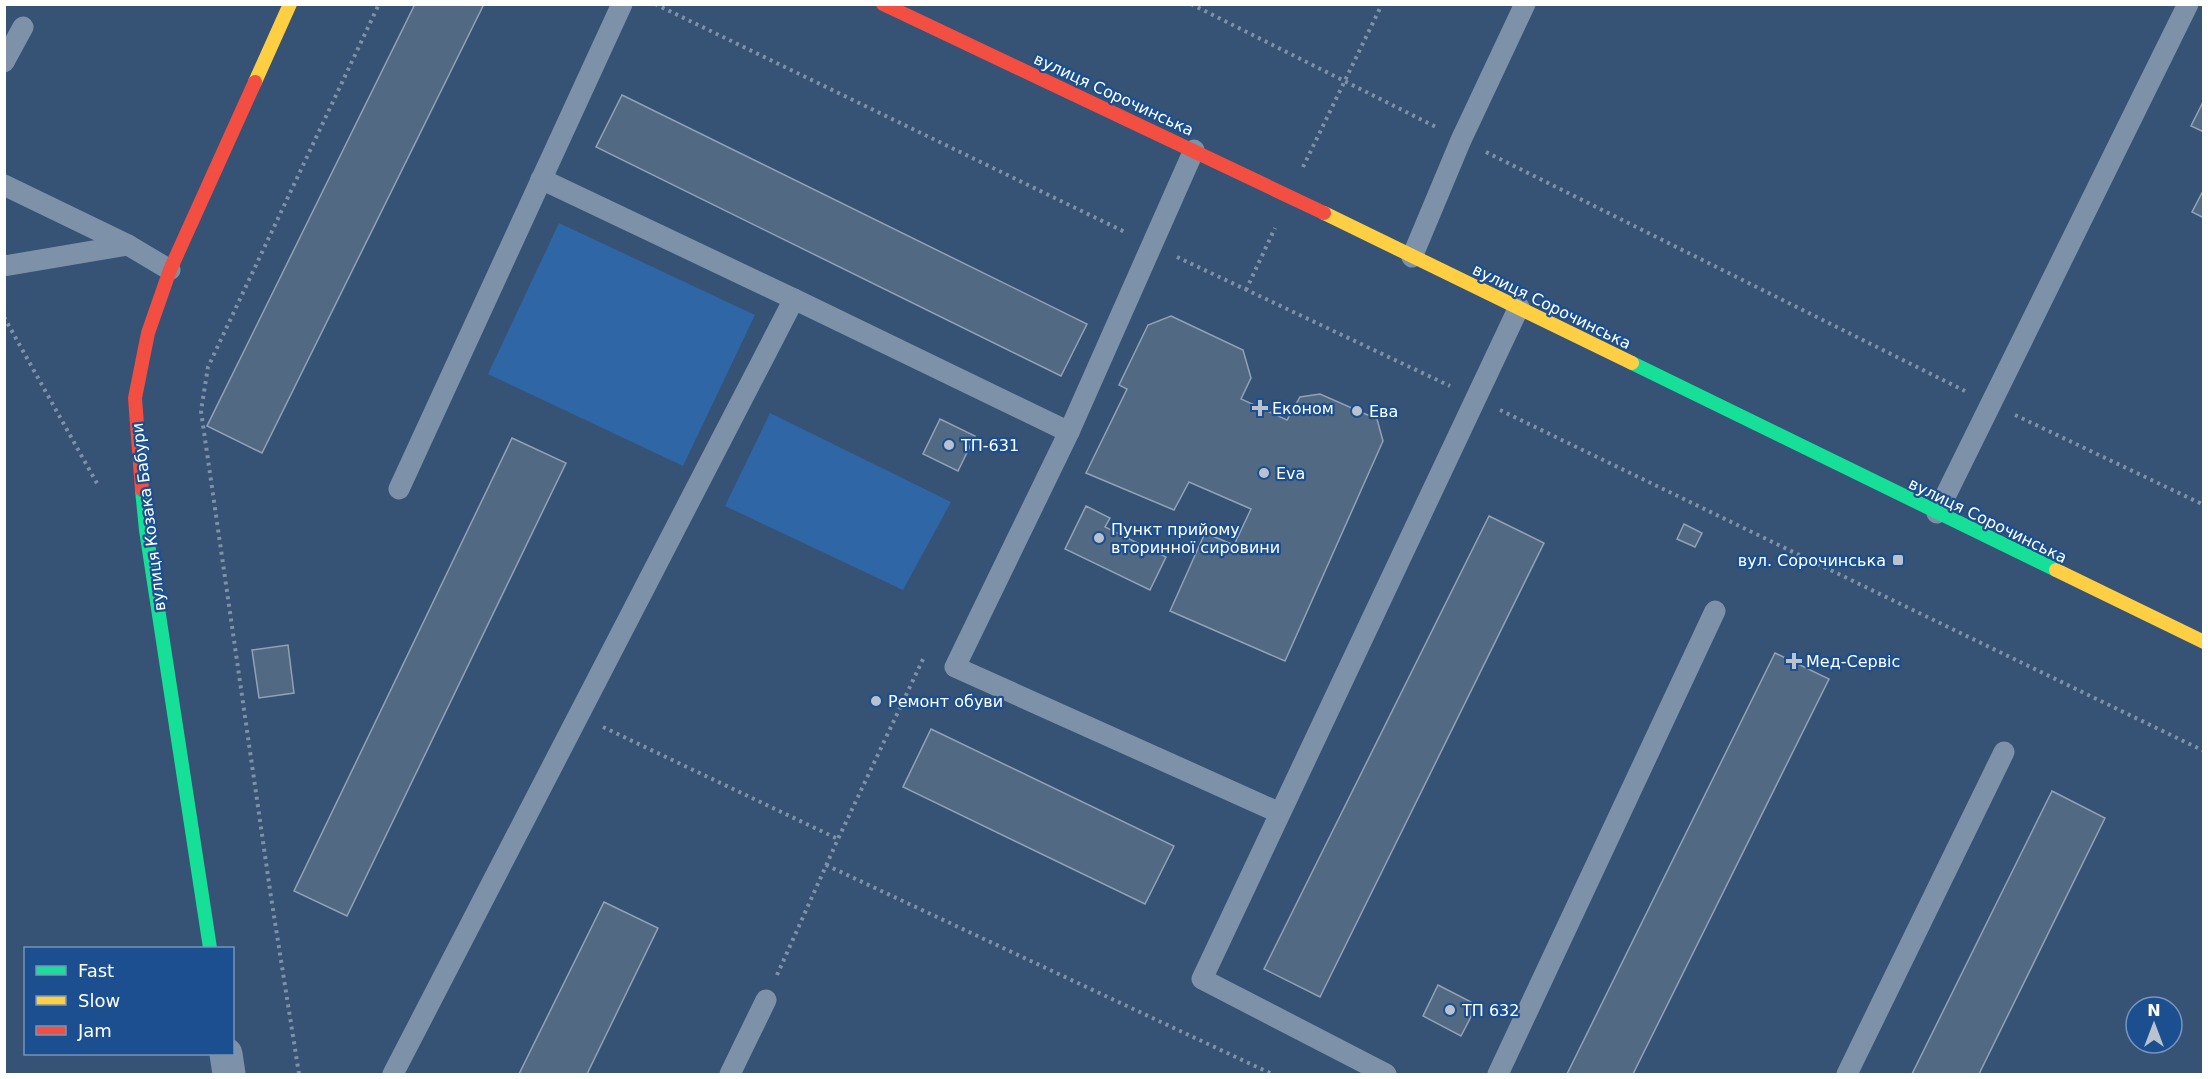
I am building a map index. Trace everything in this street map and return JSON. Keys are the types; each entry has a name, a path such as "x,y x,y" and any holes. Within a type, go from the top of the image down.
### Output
{"main road":[{"name":"вулиця Козака Бабури","path":"210,947 146,530 135,398 148,333 170,270 290,4"},
{"name":"вулиця Сорочинська","path":"883,4 1194,150 2204,642"}],"street":[{"path":"226,1055 230,1074"}],"lane":[{"path":"399,489 622,4"},
{"path":"1412,257 1461,140 1525,4"},
{"path":"1937,513 2188,4"},
{"path":"4,62 23,27"},
{"path":"1194,150 1069,432 955,667 1280,813"},
{"path":"541,179 1069,432"},
{"path":"4,185 128,245 170,270"},
{"path":"4,267 128,245"},
{"path":"393,1074 794,299"},
{"path":"1386,1074 1202,979 1519,307"},
{"path":"1498,1074 1715,611"},
{"path":"1847,1074 2004,752"},
{"path":"730,1074 766,1000"}],"path":[{"path":"299,1074 271,897 201,411 208,367 379,4"},
{"path":"655,4 2204,752"},
{"path":"1191,4 1991,404 2204,506"},
{"path":"1246,290 1382,4"},
{"path":"4,317 99,487"},
{"path":"766,1000 838,839 924,657"},
{"path":"578,716 838,839"},
{"path":"826,866 1272,1074"}],"shaded area":[{"path":"559,223 755,315 683,466 488,374"},
{"path":"770,413 951,502 903,590 725,506"}],"building":[{"path":"415,4 484,4 262,453 207,426"},
{"path":"622,95 1087,324 1061,376 596,147"},
{"path":"2204,100 2204,132 2191,126"},
{"path":"2204,189 2204,218 2192,212"},
{"path":"1171,316 1243,350 1251,378 1241,399 1287,420 1300,397 1320,394 1377,419 1383,441 1285,661 1170,611 1205,533 1234,545 1251,509 1189,482 1174,510 1086,473 1127,389 1119,385 1148,325"},
{"name":"ТП-631","path":"940,419 975,436 958,471 923,454"},
{"path":"512,438 566,463 347,916 294,891"},
{"name":"Пункт прийому вторинної сировини","path":"1086,506 1110,518 1105,527 1166,557 1150,590 1065,549"},
{"path":"1489,516 1544,543 1320,997 1264,969"},
{"path":"1684,524 1702,533 1695,547 1677,539"},
{"path":"288,645 294,693 259,698 252,650"},
{"path":"1775,653 1829,679 1633,1074 1567,1074"},
{"path":"931,729 1174,846 1145,904 903,787"},
{"path":"2052,791 2105,818 1979,1074 1912,1074"},
{"path":"604,902 658,928 587,1074 519,1074"},
{"name":"ТП 632","path":"1438,985 1477,1005 1461,1036 1423,1016"}],"traffic: fast":[{"path":"1632,363 2056,570"},
{"path":"142,490 146,530 210,947"}],"traffic: slow":[{"path":"255,82 290,4"},
{"path":"1324,213 1632,363"},
{"path":"2056,570 2204,642"}],"traffic: jam":[{"path":"883,4 1324,213"},
{"path":"142,490 135,398 148,333 170,270 255,82"}],"place":[{"name":"Економ","path":"1260,408"},
{"name":"Ева","path":"1357,411"},
{"name":"ТП-631","path":"949,445"},
{"name":"Eva","path":"1264,473"},
{"name":"Пункт прийому вторинної сировини","path":"1099,538"},
{"name":"вул. Сорочинська","path":"1898,560"},
{"name":"Мед-Сервіс","path":"1794,661"},
{"name":"Ремонт обуви","path":"876,701"},
{"name":"ТП 632","path":"1450,1010"}]}
